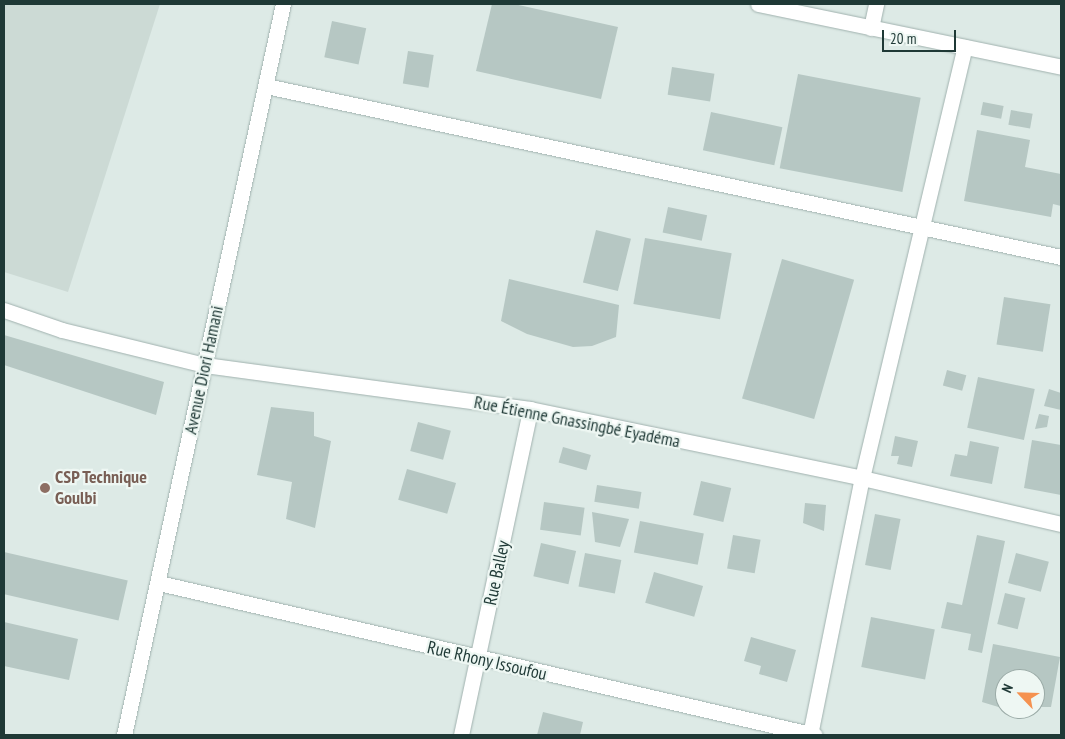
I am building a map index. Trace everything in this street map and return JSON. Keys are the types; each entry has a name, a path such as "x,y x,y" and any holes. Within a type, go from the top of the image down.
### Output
{"street":[{"name":"Avenue Diori Hamani","path":"124,735 159,584 283,4"},
{"path":"758,4 1061,67"},
{"path":"871,28 876,4"},
{"path":"811,735 862,478 924,226 965,47"},
{"path":"266,86 1061,257"},
{"name":"Rue Étienne Gnassingbé Eyadéma","path":"4,310 62,330 205,365 530,409 862,478 1061,524"},
{"name":"Rue Balley","path":"461,735 479,660 530,409"},
{"name":"Rue Rhony Issoufou","path":"159,584 479,660 811,735"}],"shaded area":[{"path":"4,4 160,4 68,292 4,272"}],"building":[{"path":"492,4 514,4 618,27 601,99 476,71"},
{"path":"332,21 366,28 359,64 324,57"},
{"path":"408,51 434,55 429,88 403,84"},
{"path":"672,67 714,74 710,101 668,95"},
{"path":"798,74 921,98 902,192 780,168"},
{"path":"983,102 1004,106 1001,119 981,115"},
{"path":"1011,110 1033,114 1030,129 1008,125"},
{"path":"711,112 782,127 774,165 703,150"},
{"path":"977,130 1030,140 1025,167 1061,174 1061,206 1053,204 1051,217 964,201"},
{"path":"668,207 707,215 702,241 663,232"},
{"path":"596,230 631,239 618,291 583,282"},
{"path":"645,238 732,253 720,319 633,304"},
{"path":"782,259 854,280 814,419 742,398"},
{"path":"509,279 619,305 616,337 592,346 573,347 527,334 501,321"},
{"path":"1004,297 1050,304 1043,352 996,344"},
{"path":"4,335 164,382 156,415 4,365"},
{"path":"947,370 966,375 962,391 943,385"},
{"path":"978,377 1035,389 1024,440 967,428"},
{"path":"1049,389 1061,393 1061,410 1044,406"},
{"path":"271,407 314,412 314,436 331,441 315,528 286,519 292,482 257,475"},
{"path":"1039,414 1049,416 1047,427 1035,429"},
{"path":"418,422 451,431 443,460 410,451"},
{"path":"895,436 918,441 912,467 897,464 899,456 891,456"},
{"path":"1032,440 1061,445 1061,495 1024,488"},
{"path":"970,441 999,447 992,484 950,476 955,454 967,456"},
{"path":"563,447 591,455 586,470 559,462"},
{"path":"407,469 456,483 447,514 398,500"},
{"path":"701,481 731,488 723,522 693,515"},
{"path":"597,485 641,492 639,509 594,502"},
{"path":"544,502 585,508 581,535 540,530"},
{"path":"805,503 826,505 824,531 803,523"},
{"path":"592,512 629,519 620,547 595,542"},
{"path":"875,514 901,519 891,570 865,565"},
{"path":"640,521 704,533 698,565 634,552"},
{"path":"733,535 761,540 755,573 727,568"},
{"path":"977,535 1005,541 982,653 968,650 971,634 941,628 947,602 962,605"},
{"path":"541,543 576,551 568,584 533,576"},
{"path":"4,552 128,581 119,621 4,594"},
{"path":"585,553 621,560 615,593 579,586"},
{"path":"1016,553 1049,562 1041,592 1008,583"},
{"path":"654,572 703,586 694,617 645,603"},
{"path":"1005,593 1025,598 1018,629 997,624"},
{"path":"871,617 935,629 925,679 861,667"},
{"path":"4,622 78,639 69,680 4,666"},
{"path":"751,637 796,650 787,682 759,674 761,666 744,661"},
{"path":"993,644 1060,657 1051,707 1045,707 1045,669 995,669 995,706 982,702"},
{"path":"543,712 583,722 580,735 537,735"}],"place":[{"name":"CSP Technique Goulbi","path":"45,488"}]}
